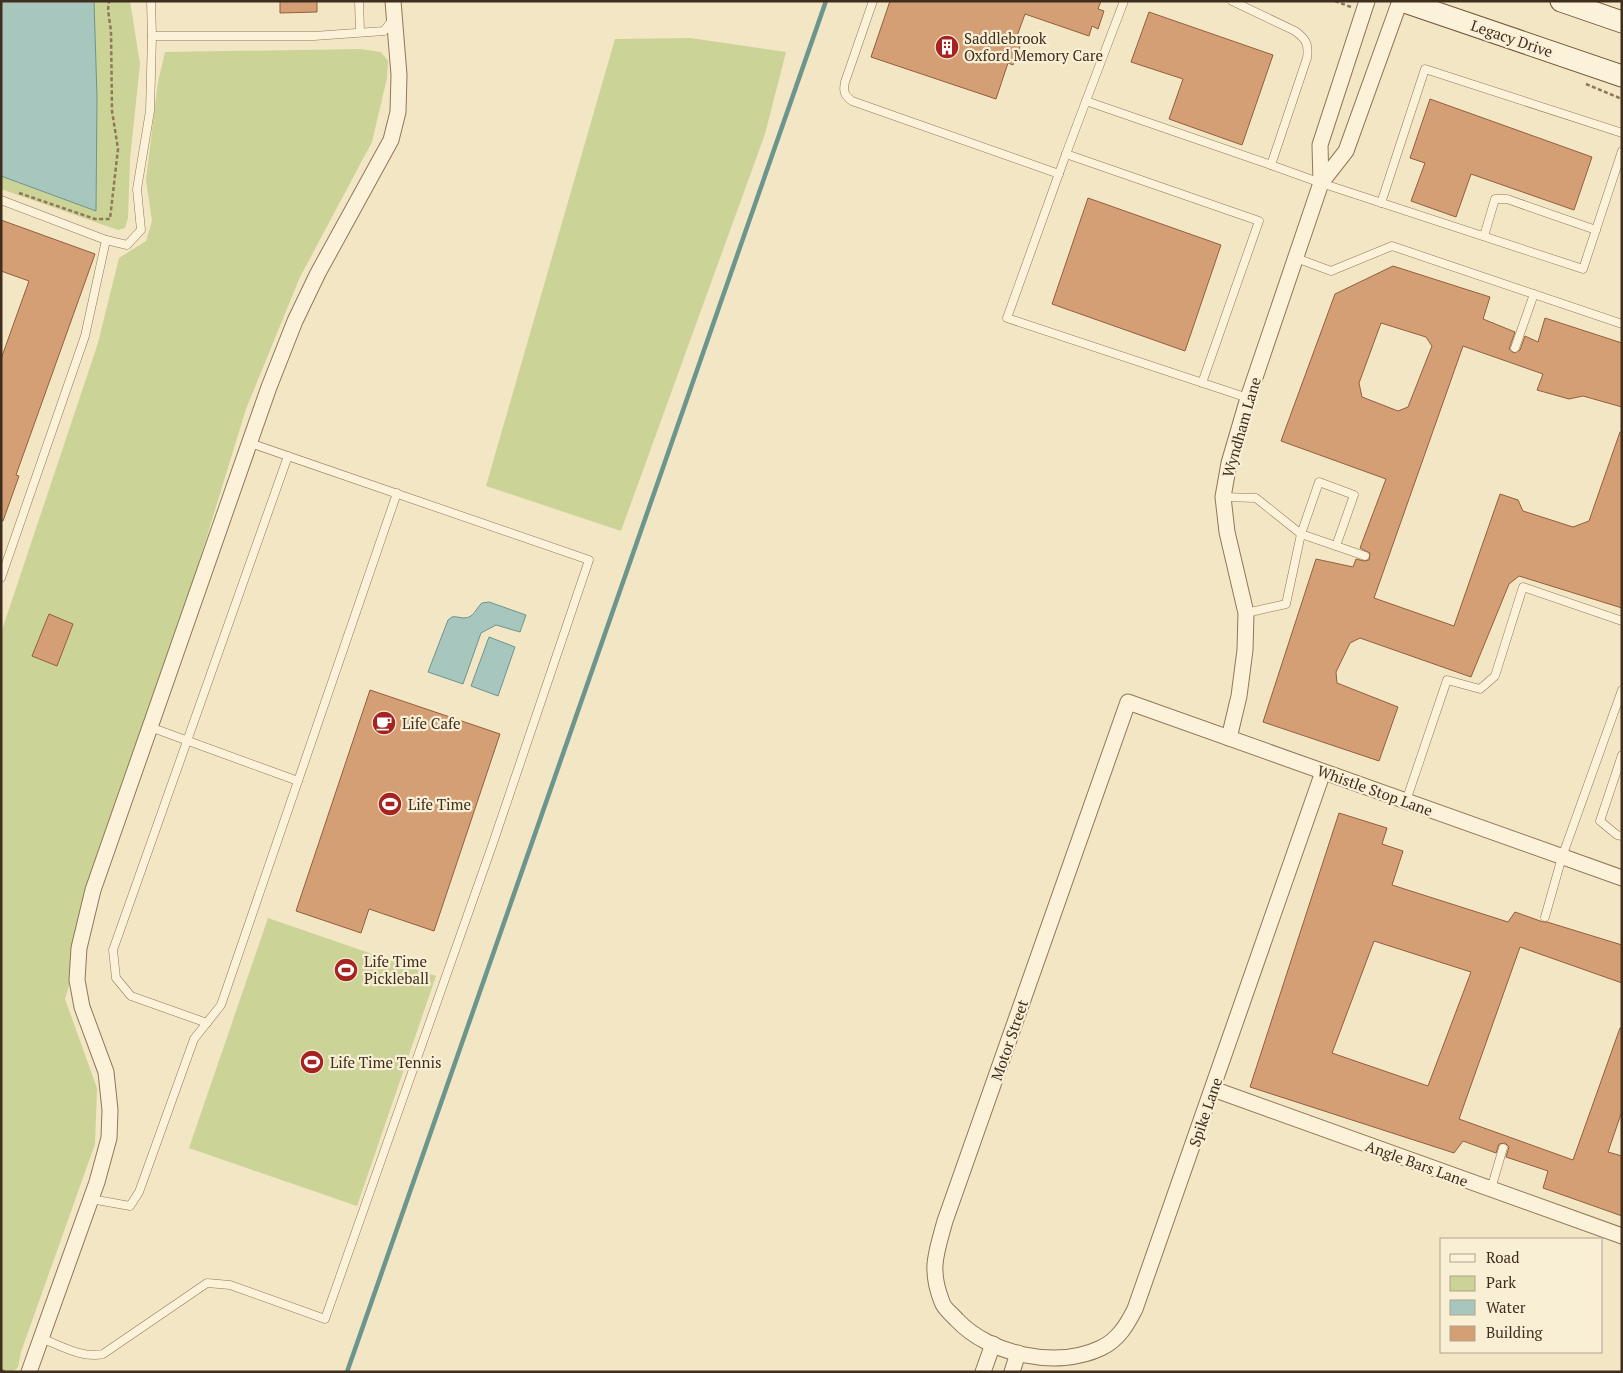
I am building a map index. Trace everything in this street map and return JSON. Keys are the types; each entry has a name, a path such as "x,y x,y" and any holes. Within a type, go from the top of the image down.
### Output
{"main road":[{"name":"Legacy Drive","path":"1401,1 1622,76"},
{"path":"1561,1 1622,22"}],"street":[{"path":"29,1372 91,1199 109,1138 110,1110 106,1072 82,1007 77,980 79,948 93,890 250,443 295,321 318,274 391,140 398,112 399,75 393,1"},
{"name":"Wyndham Lane","path":"1321,183 1320,145 1367,1"},
{"name":"Wyndham Lane","path":"1229,738 1239,696 1245,650 1246,613 1227,532 1223,498 1229,463 1248,398 1321,183 1346,151 1401,1"},
{"name":"Whistle Stop Lane","path":"1128,702 1622,878"},
{"name":"Motor Street","path":"1006,1349 968,1331 943,1305 935,1281 934,1260 945,1221 1128,702"},
{"name":"Spike Lane","path":"1006,1349 1034,1356 1074,1357 1102,1348 1125,1329 1136,1309 1323,772"},
{"name":"Angle Bars Lane","path":"1213,1089 1622,1236"},
{"path":"983,1372 1006,1349"},
{"path":"1006,1349 1012,1372"}],"lane":[{"path":"1,200 106,240 128,246 141,230 137,189 150,111 151,1"},
{"path":"359,1 360,32"},
{"path":"873,1 845,82 844,90 846,97 852,101 1059,174"},
{"path":"1124,1 1007,318 1248,398"},
{"path":"1232,1 1295,31 1304,37 1307,42 1307,58 1271,165"},
{"path":"152,36 314,36 384,30 394,17"},
{"path":"1381,203 1425,69 1622,133"},
{"path":"1086,101 1321,183 1583,269 1622,151"},
{"path":"1066,154 1259,220 1202,383"},
{"path":"1484,236 1495,199 1507,199 1596,230"},
{"path":"1,578 85,336 106,240"},
{"path":"1296,258 1331,271 1392,246 1622,324"},
{"path":"1515,348 1534,294"},
{"path":"41,1338 85,1354 96,1356 103,1354 207,1283 230,1285 325,1319 487,861 589,560 250,443"},
{"path":"207,1023 131,996 116,978 113,950 288,456"},
{"path":"1246,613 1286,604 1301,534 1318,482 1354,495 1336,546"},
{"path":"91,1199 130,1206 139,1192 194,1039 221,1004 397,493"},
{"path":"1223,498 1256,498 1301,534 1365,556"},
{"path":"1406,801 1447,680 1480,689 1495,676 1523,587 1622,621"},
{"path":"1545,916 1562,857 1622,690"},
{"path":"150,727 298,781"},
{"path":"1622,754 1600,821 1617,835 1622,836"},
{"path":"1491,1189 1503,1148"}],"path":[{"path":"18,193 95,218 110,219 118,149 112,111 109,1"},
{"path":"1335,1 1344,4"},
{"path":"1,1370 6,1372"}],"green space":[{"path":"1,1 130,1 140,64 130,159 128,218 125,228 118,230 1,189"},
{"path":"690,38 786,52 765,134 621,531 486,486 615,39"},
{"path":"360,49 381,52 388,61 387,78 372,142 300,277 246,409 65,999 97,1088 95,1144 21,1352 18,1367 13,1372 1,1372 1,633 98,343 119,258 146,241 152,221 146,180 158,82 165,52"},
{"name":"Life Time Tennis","path":"268,918 436,976 357,1206 189,1148"}],"water":[{"path":"1,1 94,1 97,97 96,211 1,176"},
{"path":"489,602 526,615 520,632 496,625 481,633 463,684 428,672 448,620 452,617 467,618 482,603"},
{"path":"489,637 515,647 498,696 471,686"}],"building":[{"path":"280,1 317,1 317,12 280,13"},
{"name":"Saddlebrook Oxford Memory Care","path":"890,1 1101,1 1098,9 1104,11 1098,29 1092,26 1089,36 1025,14 1017,36 1023,38 1013,65 1008,63 996,99 871,57"},
{"path":"1149,12 1273,55 1242,145 1169,119 1183,79 1131,62"},
{"path":"1430,99 1592,157 1574,210 1471,174 1456,217 1411,201 1425,163 1410,158"},
{"path":"1088,198 1221,245 1185,351 1052,304"},
{"path":"1,220 95,254 16,475 19,476 3,521 1,521 1,359 29,281 1,271"},
{"path":"1393,266 1490,297 1483,319 1515,332 1509,349 1514,353 1520,350 1525,336 1538,342 1545,318 1622,343 1622,407 1583,396 1569,399 1537,390 1543,374 1463,346 1374,598 1454,626 1500,494 1518,500 1523,511 1573,527 1589,521 1620,432 1622,432 1622,608 1519,576 1509,584 1471,677 1360,638 1350,643 1336,672 1337,683 1398,707 1379,761 1263,722 1316,559 1353,567 1356,559 1369,560 1370,553 1360,548 1386,479 1281,441 1335,294","holes":["1381,323 1426,337 1432,346 1408,407 1398,411 1362,397 1359,383"]},
{"path":"49,614 73,624 57,666 32,656"},
{"path":"370,690 500,734 434,931 369,909 361,933 296,911"},
{"path":"1339,813 1387,828 1382,844 1403,851 1392,885 1508,922 1515,912 1622,945 1622,983 1520,947 1459,1119 1573,1160 1620,1028 1622,1028 1622,1111 1608,1152 1622,1156 1622,1216 1543,1188 1548,1171 1506,1157 1509,1147 1505,1143 1499,1144 1496,1153 1463,1141 1454,1153 1250,1087","holes":["1374,941 1471,972 1428,1086 1332,1053"]}],"waterway":[{"path":"347,1372 826,1"}],"place":[{"name":"Saddlebrook Oxford Memory Care","path":"947,47"},
{"name":"Life Cafe","path":"384,723"},
{"name":"Life Time","path":"390,804"},
{"name":"Life Time Pickleball","path":"346,970"},
{"name":"Life Time Tennis","path":"312,1062"}]}
